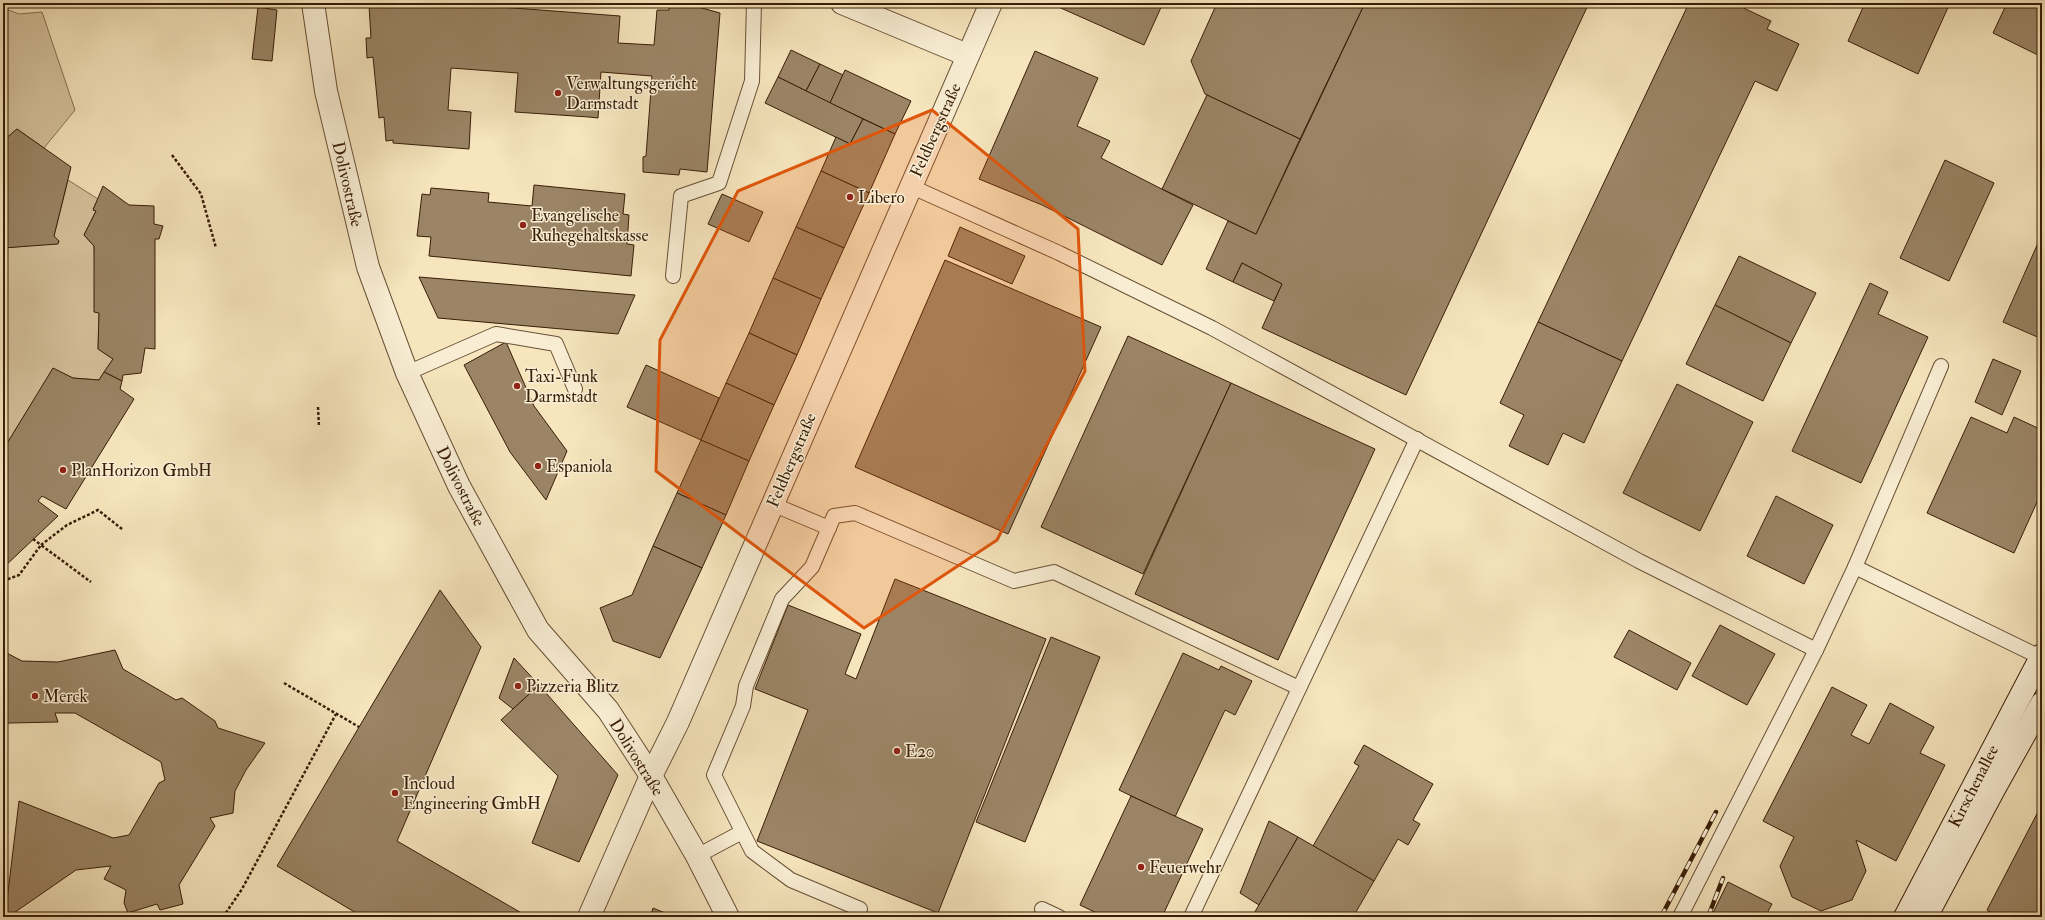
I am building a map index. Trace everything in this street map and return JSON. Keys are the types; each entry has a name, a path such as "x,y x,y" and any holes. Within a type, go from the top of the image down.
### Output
{"street":[{"name":"Dolivostraße","path":"314,3 326,91 368,267 407,373 459,486 538,630 608,710 651,776 697,856 728,917"},
{"path":"842,3 967,56"},
{"name":"Feldbergstraße","path":"589,917 651,776 678,722 910,186 991,3"},
{"name":"Kirschenallee","path":"1905,917 2042,657"},
{"name":"Kirschenallee","path":"1926,917 2042,703"}],"lane":[{"path":"673,276 681,196 719,182 752,81 754,3"},
{"path":"910,186 1059,253 1212,328 1639,561 1816,650"},
{"path":"407,373 496,334 556,344 576,389"},
{"path":"1680,917 1816,650 1855,567 1941,366"},
{"path":"1191,917 1417,439"},
{"path":"772,504 829,528"},
{"path":"860,909 791,880 752,851 714,775 743,706 746,686 782,599 812,567 834,516 855,513 1014,581 1054,572 1299,688"},
{"path":"1855,567 2042,657"},
{"path":"697,856 742,832"},
{"path":"1042,910 1059,917"}],"path":[{"path":"172,155 201,194 216,248"},
{"path":"318,406 319,427"},
{"path":"3,581 19,575 41,545 67,525 98,510 122,529"},
{"path":"33,539 91,582"},
{"path":"284,683 359,727"},
{"path":"223,917 242,889 336,714"}],"highlighted area":[{"path":"932,110 1078,229 1085,371 997,540 864,628 656,471 660,340 738,191"}],"shaded area":[{"path":"3,8 19,14 42,12 75,110 44,148 17,129 3,141 3,85 6,83 3,77"},
{"path":"68,180 98,199 93,209 96,211 84,235 94,246 99,313 98,349 113,359 99,380 73,378 53,369 3,450 3,248 58,243 59,241 54,236"}],"building":[{"name":"Verwaltungsgericht Darmstadt","path":"394,3 447,3 620,16 618,43 654,45 657,10 669,10 669,3 684,3 720,13 707,172 680,169 679,175 643,172 643,157 646,156 652,76 601,72 598,118 515,112 518,73 451,68 448,110 471,112 469,149 393,143 393,140 386,141 384,117 379,118 373,57 367,58 366,38 371,38 369,5 393,7"},
{"path":"1055,3 1163,3 1144,45 1054,5"},
{"path":"1217,3 1365,3 1300,139 1205,94 1191,61"},
{"path":"1365,3 1589,3 1406,395 1262,328 1282,284 1242,263 1233,282 1206,269 1228,221 1256,234"},
{"path":"1689,3 1733,3 1771,21 1767,29 1799,44 1777,91 1755,81 1622,361 1538,322"},
{"path":"1865,3 1950,3 1918,74 1848,41"},
{"path":"2007,3 2042,3 2042,57 1993,33"},
{"path":"258,7 277,10 272,61 252,59"},
{"path":"791,50 820,64 806,91 778,77"},
{"path":"1035,51 1098,78 1077,126 1110,141 1101,158 1193,205 1162,265 1042,205 979,179"},
{"path":"820,64 843,75 830,103 806,91"},
{"path":"845,70 911,101 895,134 830,103"},
{"path":"778,77 863,119 850,144 765,103"},
{"path":"1207,95 1300,139 1256,234 1162,189"},
{"path":"863,119 895,134 869,193 821,171 836,137 850,144"},
{"path":"17,129 71,167 54,236 59,241 58,244 3,248 3,141"},
{"path":"1945,160 1994,183 1949,281 1900,258"},
{"path":"821,171 869,193 844,248 796,227"},
{"name":"Evangelische Ruhegehaltskasse","path":"534,185 625,194 623,214 629,215 627,244 634,245 631,276 429,256 431,237 417,236 422,194 430,195 431,188 489,193 488,202 532,206"},
{"path":"103,186 129,205 154,206 154,224 163,226 159,239 155,239 155,349 145,348 141,373 123,375 122,381 104,372 113,359 98,349 99,313 94,312 94,246 84,235 96,211 93,210"},
{"path":"722,194 763,212 749,242 708,224"},
{"path":"796,227 844,248 821,299 773,278"},
{"path":"960,227 1025,256 1012,284 948,256"},
{"path":"2038,243 2042,244 2042,339 2003,322"},
{"path":"1739,256 1816,293 1791,343 1715,305"},
{"path":"945,260 1101,327 1008,534 855,467"},
{"path":"1242,263 1282,284 1274,301 1233,282"},
{"path":"419,277 635,295 618,334 438,318"},
{"path":"773,278 821,299 797,355 749,333"},
{"path":"1870,283 1888,292 1878,314 1928,337 1861,483 1792,451"},
{"path":"1715,305 1791,343 1763,401 1686,364"},
{"path":"1538,322 1622,361 1584,443 1563,433 1548,465 1509,446 1524,415 1500,403"},
{"path":"749,333 797,355 774,405 726,383"},
{"path":"1128,336 1231,383 1143,574 1041,527"},
{"path":"506,342 534,406 567,451 546,500 510,452 464,365"},
{"path":"1993,359 2021,371 2002,415 1975,402"},
{"path":"646,365 719,398 701,440 627,407"},
{"path":"53,368 73,378 99,380 104,372 122,381 120,389 134,399 66,509 42,496 38,501 58,516 3,568 3,450"},
{"path":"726,383 774,405 749,461 701,440"},
{"path":"1231,383 1375,449 1278,660 1135,594"},
{"path":"1677,384 1753,422 1700,531 1623,493"},
{"path":"1971,417 2007,433 2014,417 2042,430 2042,491 2014,553 1927,513"},
{"path":"701,440 749,461 726,515 677,493"},
{"path":"677,493 726,515 702,568 653,546"},
{"path":"1776,496 1833,525 1804,584 1747,556"},
{"path":"653,546 702,568 660,658 613,641 600,608 632,595"},
{"name":"E20","path":"895,579 1046,639 938,913 757,841 808,710 755,689 788,605 861,634 845,674 856,679"},
{"path":"440,590 481,647 397,841 525,915 524,917 363,917 277,866"},
{"path":"1720,625 1775,654 1747,705 1692,676"},
{"path":"1629,630 1691,663 1677,690 1614,657"},
{"path":"1051,637 1100,657 1025,842 976,822"},
{"path":"115,650 123,669 176,700 182,698 215,721 218,728 265,743 246,770 235,791 233,813 210,818 215,826 179,885 183,904 160,910 157,904 128,913 124,903 126,890 104,879 111,866 76,870 8,917 5,917 19,801 113,838 129,835 159,783 165,780 161,762 75,713 55,713 58,722 9,723 3,728 3,651 22,661 58,662"},
{"path":"1183,653 1219,670 1221,666 1252,681 1235,715 1225,710 1175,817 1119,790"},
{"path":"514,658 539,685 513,709 499,698"},
{"path":"539,685 618,775 579,862 532,843 558,776 501,720"},
{"path":"1832,687 1867,705 1851,735 1869,744 1890,703 1934,727 1920,753 1945,765 1896,861 1856,840 1866,871 1852,900 1821,911 1792,897 1780,866 1794,837 1763,821"},
{"path":"1364,745 1433,784 1413,820 1420,824 1408,845 1398,839 1374,881 1313,846 1359,766 1354,763"},
{"name":"Feuerwehr","path":"1131,796 1203,829 1162,917 1105,917 1080,905"},
{"path":"2041,806 2042,917 1999,917 1987,910"},
{"path":"1269,821 1298,837 1259,905 1240,893"},
{"path":"1298,837 1374,881 1353,917 1252,917"},
{"path":"1728,882 1772,904 1765,917 1711,917"},
{"path":"653,908 675,917 650,917"},
{"path":"947,912 958,917 944,917"}],"railway":[{"path":"1661,917 1716,812"},
{"path":"1708,917 1723,878"}],"place":[{"name":"Verwaltungsgericht Darmstadt","path":"558,93"},
{"name":"Libero","path":"850,197"},
{"name":"Evangelische Ruhegehaltskasse","path":"523,225"},
{"name":"Taxi-Funk Darmstadt","path":"517,386"},
{"name":"Espaniola","path":"538,466"},
{"name":"PlanHorizon GmbH","path":"63,470"},
{"name":"Pizzeria Blitz","path":"518,686"},
{"name":"Merck","path":"35,696"},
{"name":"E20","path":"897,751"},
{"name":"Incloud Engineering GmbH","path":"395,793"},
{"name":"Feuerwehr","path":"1141,867"}]}
